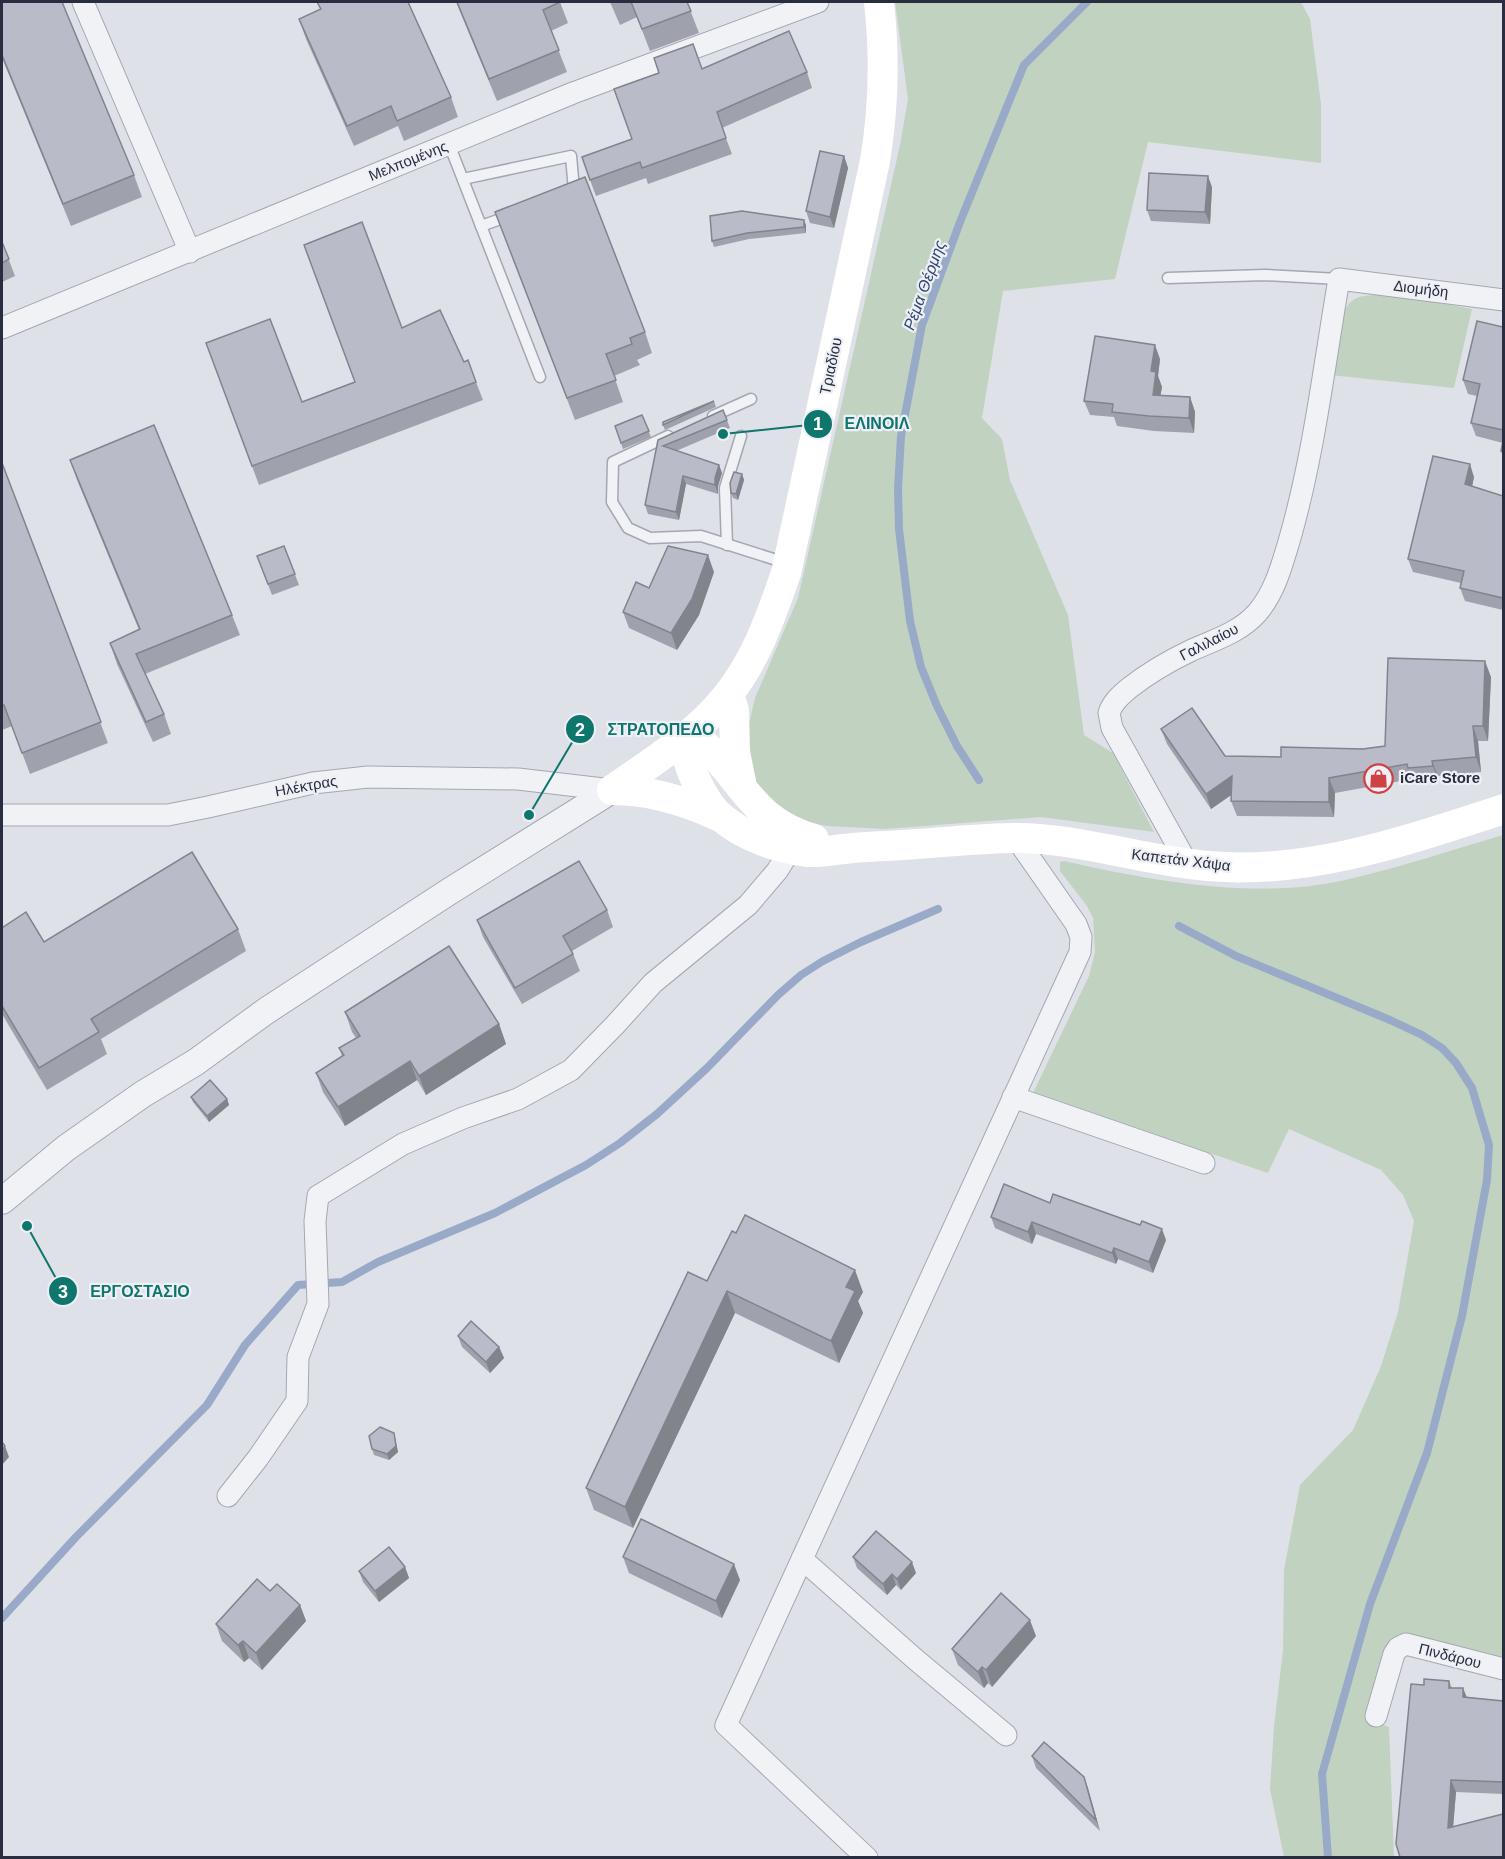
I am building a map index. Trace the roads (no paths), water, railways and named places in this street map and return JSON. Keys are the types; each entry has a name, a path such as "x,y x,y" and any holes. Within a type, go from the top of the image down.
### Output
{"main road":[{"name":"Τριαδίου","path":"612,790 686,736 727,697 746,668 764,632 788,563 875,161 881,124 884,68 879,2"},
{"path":"727,697 734,710 735,752 744,792"},
{"name":"Καπετάν Χάψα","path":"853,848 824,842 787,830 764,813 706,746 686,736 691,769 701,789 720,816 750,835 776,846 819,852 1016,838 1081,845 1208,866 1259,867 1346,856 1503,809"},
{"path":"612,790 652,794 684,802 720,816"}],"street":[{"path":"83,2 190,252"},
{"name":"Μελπομένης","path":"2,328 573,93 818,2"},
{"name":"Διομήδη","path":"1339,279 1503,300"},
{"name":"Γαλιλαίου","path":"1187,863 1112,728 1110,708 1122,694 1154,671 1246,623 1273,589 1280,573 1295,520 1312,443 1339,279"},
{"name":"Ηλέκτρας","path":"2,815 168,814 313,783 368,777 518,779 612,790"},
{"path":"2,1201 66,1148 143,1094 196,1062 259,1016 450,891 612,790"},
{"path":"867,1857 726,1725 1080,952 1081,937 1076,924 1016,838"},
{"path":"228,1496 258,1458 297,1401 298,1357 318,1304 315,1221 318,1196 403,1144 463,1118 518,1099 571,1070 653,983 748,905 792,849"},
{"path":"1013,1098 1204,1163"},
{"path":"802,1559 915,1659 1006,1735"},
{"name":"Πινδάρου","path":"1376,1716 1394,1654 1398,1648 1406,1644 1503,1669"}],"lane":[{"path":"449,144 540,376"},
{"path":"463,179 571,156 574,190 564,194"},
{"path":"481,226 523,210"},
{"path":"1168,278 1265,275 1339,279"},
{"path":"698,423 750,399"},
{"path":"676,433 613,462 612,502 628,528 650,538 701,536 788,563"},
{"path":"728,545 725,488 741,436"}],"waterway":[{"name":"Ρέμα Θέρμης","path":"979,780 957,746 937,706 921,667 910,621 899,529 898,489 901,436 922,325 960,222 1024,65 1087,2"},
{"path":"2,1618 76,1537 207,1405 245,1345 298,1285 342,1282 378,1262 495,1213 586,1165 620,1143 657,1114 801,975 861,942 938,909"},
{"path":"1179,926 1236,956 1390,1020 1422,1035 1442,1048 1456,1063 1472,1088 1489,1145 1487,1180 1462,1316 1427,1453 1370,1604 1322,1774 1328,1858"}],"place":[{"name":"ΕΛΙΝΟΙΛ","path":"723,434"},
{"name":"iCare Store","path":"1379,778"},
{"name":"ΣΤΡΑΤΟΠΕΔΟ","path":"529,815"},
{"name":"ΕΡΓΟΣΤΑΣΙΟ","path":"27,1226"}]}
